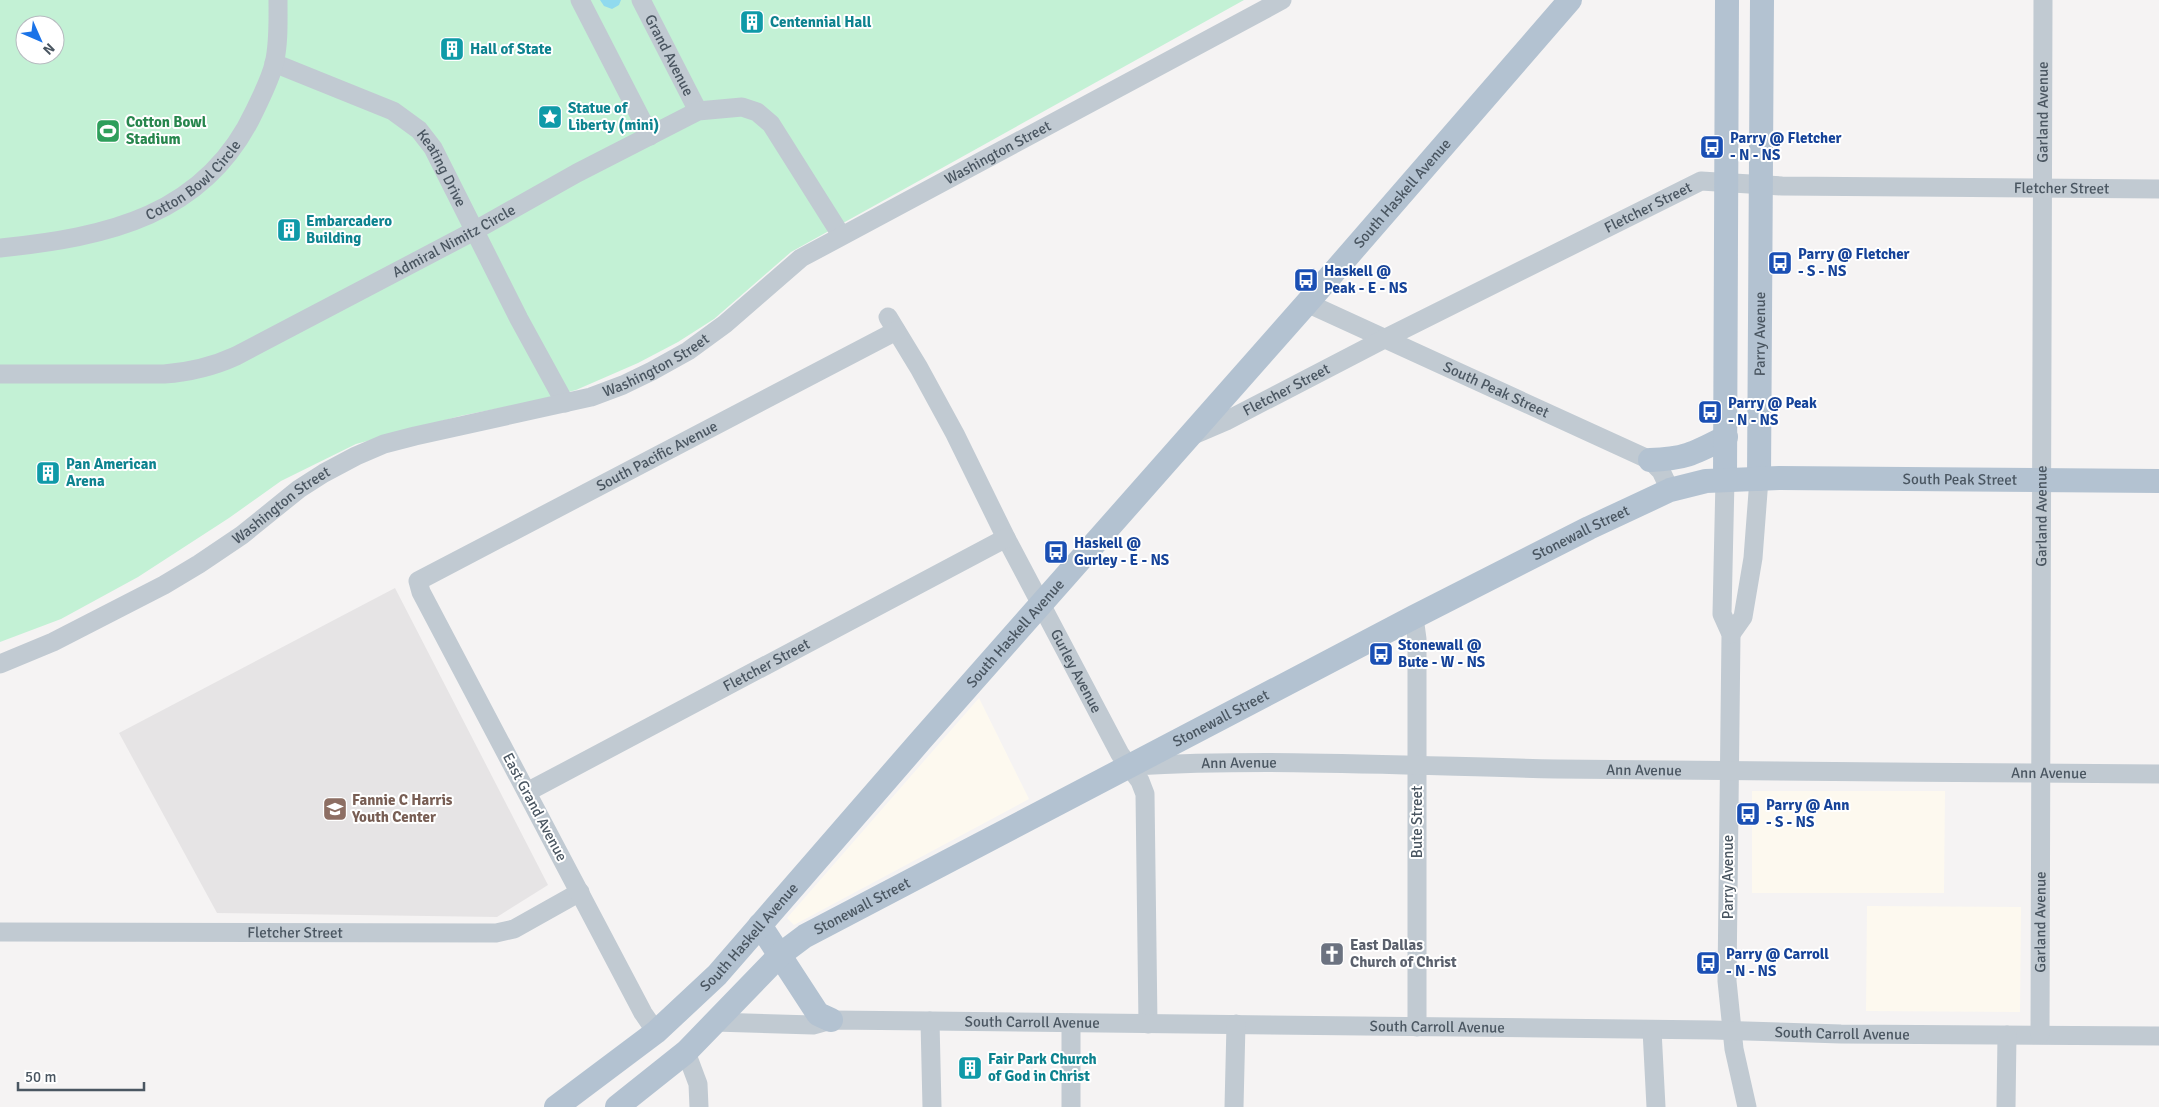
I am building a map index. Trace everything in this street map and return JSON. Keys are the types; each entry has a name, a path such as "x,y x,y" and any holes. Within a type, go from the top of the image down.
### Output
{"main road":[{"name":"South Haskell Avenue","path":"556,1107 656,1032 717,975 1186,438 1307,303 1570,0"},
{"name":"Parry Avenue","path":"1725,480 1727,0"},
{"name":"Parry Avenue","path":"1759,479 1762,0"},
{"path":"1650,460 1671,459 1691,455 1726,437"},
{"name":"South Peak Street","path":"1759,479 2159,481"},
{"name":"Stonewall Street","path":"714,1022 781,954 805,936 1414,616 1589,528 1670,490 1706,481 1759,479"},
{"path":"760,925 781,954 818,1014 831,1020"},
{"path":"617,1107 686,1052 714,1022"},
{"path":"571,1107 584,1087"},
{"path":"626,1107 642,1088"}],"street":[{"name":"Cotton Bowl Circle","path":"0,248 42,244 92,234 158,210 183,198 208,178 229,154 249,124 265,90 274,63 278,0"},
{"path":"580,0 650,136"},
{"name":"Grand Avenue","path":"641,0 698,111"},
{"name":"Washington Street","path":"0,664 53,642 164,585 242,535 299,489 356,456 384,444 565,404 623,385 688,351 725,324 801,258 1282,0"},
{"name":"Garland Avenue","path":"2040,1034 2043,0"},
{"name":"Keating Drive","path":"274,63 393,111 408,120 419,130 433,148 474,231 565,404"},
{"name":"Admiral Nimitz Circle","path":"0,374 164,374 188,373 213,366 236,356 474,231 571,176 698,111 742,108 757,112 771,124 841,235"},
{"name":"Fletcher Street","path":"1186,438 1226,421 1386,338 1701,181 1760,184 2159,189"},
{"name":"South Peak Street","path":"1307,303 1650,460 1661,471 1670,490"},
{"name":"Gurley Avenue","path":"892,324 919,368 955,434 1006,538 1120,754 1140,781 1145,794 1148,1024"},
{"name":"South Pacific Avenue","path":"418,581 892,324"},
{"name":"Parry Avenue","path":"1731,634 1743,617 1753,558 1759,479"},
{"name":"Parry Avenue","path":"1725,480 1722,614 1731,634 1727,981 1732,1030 1747,1107"},
{"name":"Fletcher Street","path":"527,792 1006,538"},
{"name":"East Grand Avenue","path":"418,581 421,592 643,1013 656,1032"},
{"name":"Bute Street","path":"1414,616 1417,639 1417,1027"},
{"name":"Ann Avenue","path":"1129,766 1194,764 1397,765 1729,772 2159,774"},
{"name":"Fletcher Street","path":"0,932 496,934 514,929 580,892"},
{"name":"South Carroll Avenue","path":"714,1022 813,1024 831,1020 1732,1030 1841,1034 2159,1036"},
{"path":"930,1021 932,1107"},
{"path":"1071,1023 1071,1107"},
{"path":"1234,1107 1236,1024"},
{"path":"1652,1030 1656,1107"},
{"path":"2006,1107 2007,1034"},
{"path":"686,1052 698,1084 699,1107"}],"shaded area":[{"name":"Fannie C Harris Youth Center","path":"395,588 548,885 497,917 217,913 119,733"},
{"path":"979,698 1029,799 794,925 787,918"},
{"path":"1752,791 1945,791 1944,893 1752,893"},
{"path":"1867,906 2021,907 2020,1012 1866,1011"}],"green space":[{"path":"0,0 1244,0 791,252 714,319 678,342 638,363 576,390 535,401 460,416 356,444 281,481 229,518 138,577 61,619 0,642"}],"water":[{"path":"600,0 621,0 619,5 612,9 604,6"}],"place":[{"name":"Centennial Hall","path":"752,22"},
{"name":"Hall of State","path":"452,49"},
{"name":"Statue of Liberty (mini)","path":"550,117"},
{"name":"Cotton Bowl Stadium","path":"108,131"},
{"name":"Parry @ Fletcher - N - NS","path":"1712,147"},
{"name":"Embarcadero Building","path":"289,230"},
{"name":"Parry @ Fletcher - S - NS","path":"1780,263"},
{"name":"Haskell @ Peak - E - NS","path":"1306,280"},
{"name":"Parry @ Peak - N - NS","path":"1710,412"},
{"name":"Pan American Arena","path":"48,473"},
{"name":"Haskell @ Gurley - E - NS","path":"1056,552"},
{"name":"Stonewall @ Bute - W - NS","path":"1381,654"},
{"name":"Fannie C Harris Youth Center","path":"335,809"},
{"name":"Parry @ Ann - S - NS","path":"1748,814"},
{"name":"East Dallas Church of Christ","path":"1332,954"},
{"name":"Parry @ Carroll - N - NS","path":"1708,963"},
{"name":"Fair Park Church of God in Christ","path":"970,1068"}]}
